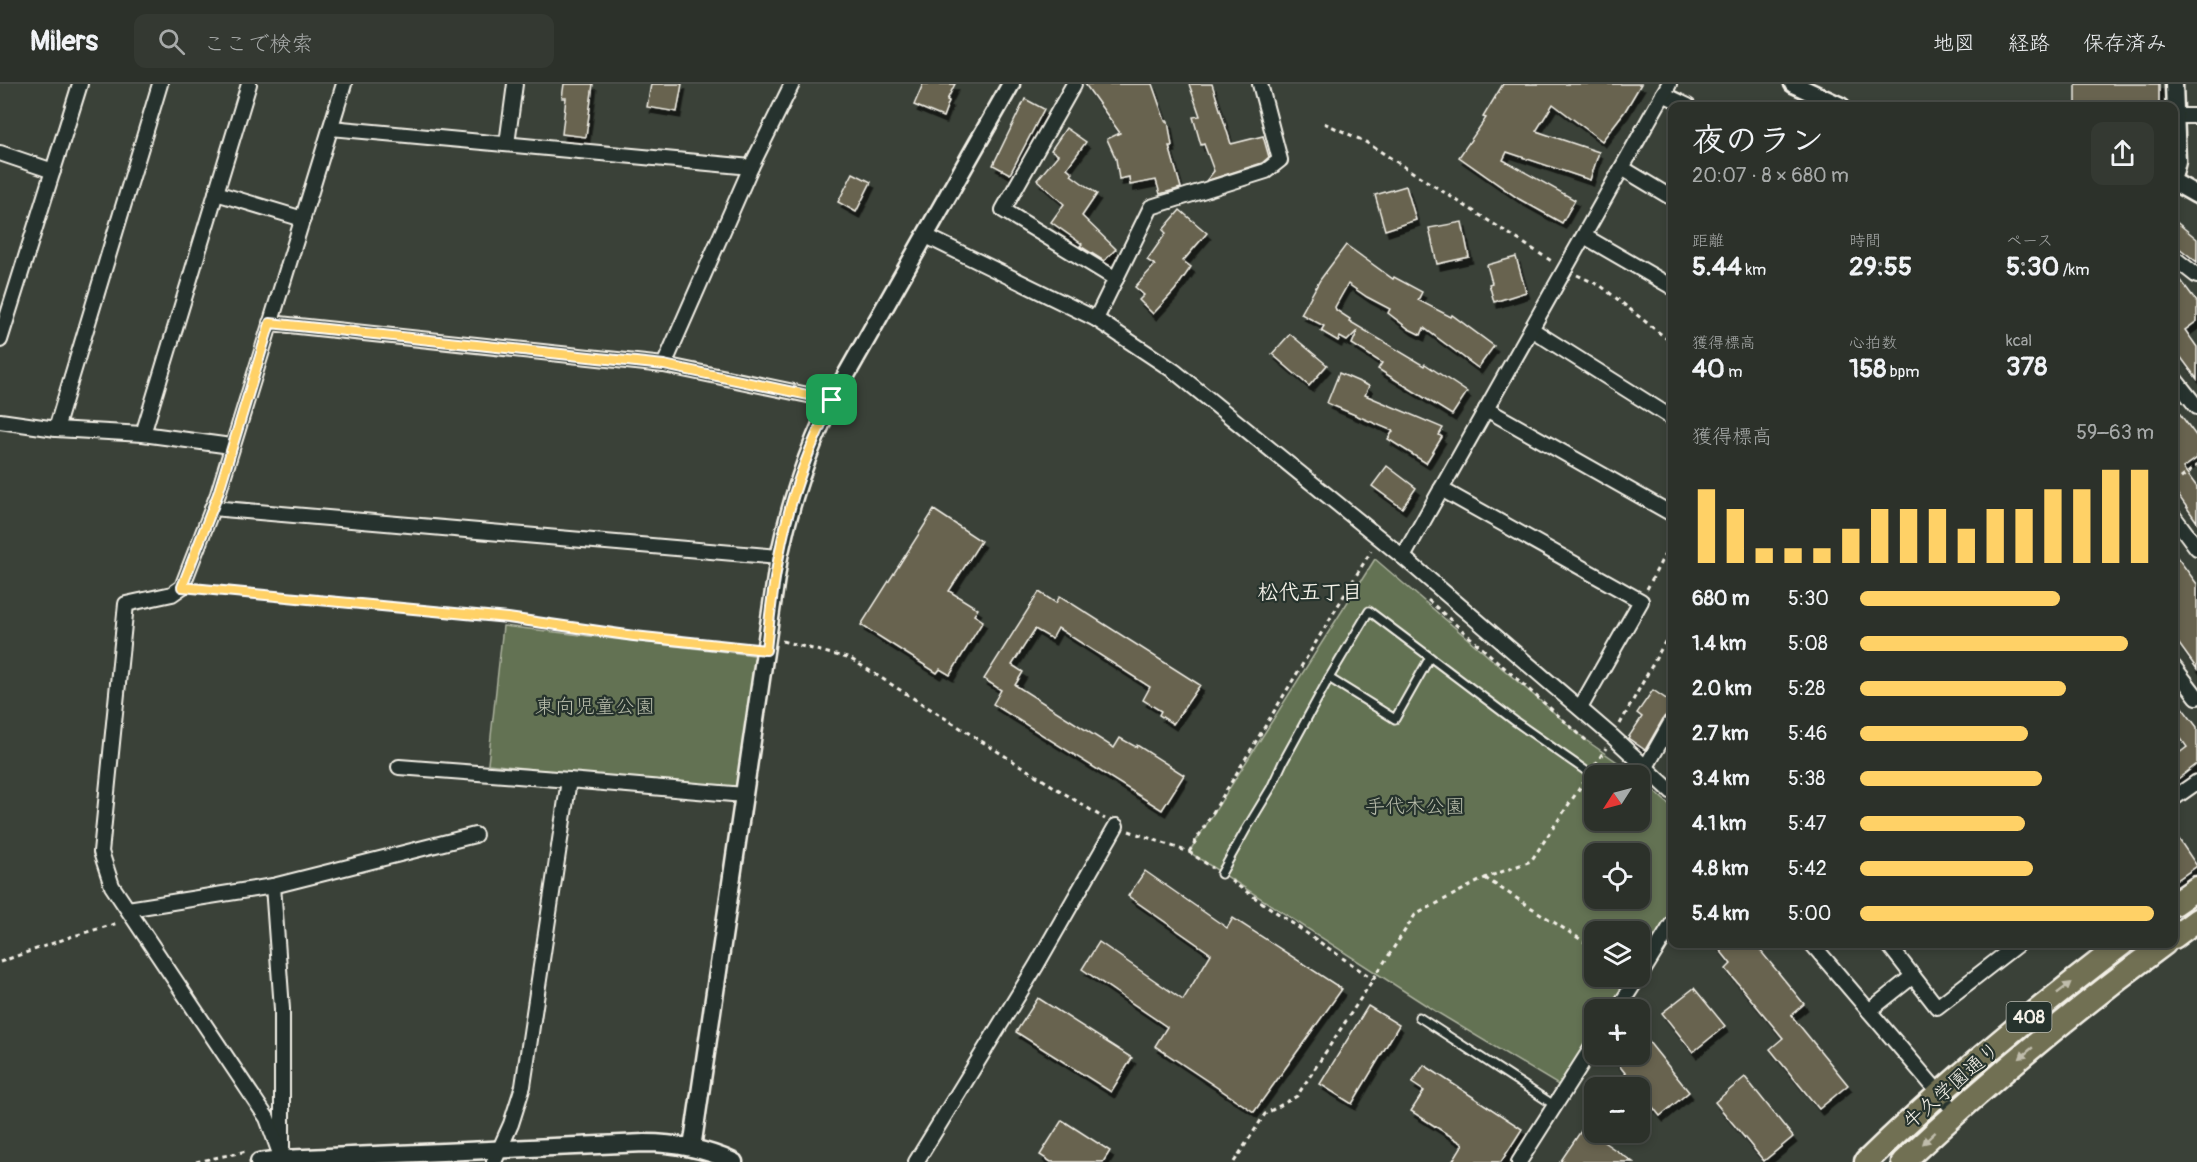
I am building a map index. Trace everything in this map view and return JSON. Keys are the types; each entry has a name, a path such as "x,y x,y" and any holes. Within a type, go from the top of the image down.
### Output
{"highway":[{"path":"2178,901 2197,888"},
{"path":"2178,934 2197,920"},
{"name":"牛久学園通り","path":"1866,1162 1939,1093 2052,998 2117,948"},
{"name":"牛久学園通り","path":"1903,1162 1956,1113 2071,1015 2159,948"}],"street":[{"path":"0,340 80,84"},
{"path":"56,429 160,84"},
{"path":"143,434 249,84"},
{"path":"280,1153 267,1118 112,886 101,852 126,604 172,594 182,587 212,508 344,84"},
{"path":"507,144 515,84"},
{"path":"664,365 752,167 792,84"},
{"path":"693,1148 779,557 790,507 813,440 832,400 1011,84"},
{"path":"1074,84 1003,210 1116,279"},
{"path":"1096,319 1151,207 1266,171 1280,160 1260,84"},
{"path":"1793,84 1832,102"},
{"path":"2174,84 2175,102"},
{"path":"1403,557 1666,89 1683,102"},
{"path":"2178,116 2197,116"},
{"path":"331,128 752,167"},
{"path":"0,153 53,171"},
{"path":"1622,168 1668,196"},
{"path":"2178,185 2197,195"},
{"path":"216,193 303,219"},
{"path":"926,236 1096,319 1174,371 1403,557 1644,765"},
{"path":"1584,236 1668,285"},
{"path":"2178,261 2197,276"},
{"path":"270,323 664,365 832,400"},
{"path":"1531,329 1668,415"},
{"path":"2178,383 2197,407"},
{"path":"1486,409 1668,512"},
{"path":"0,421 56,429 143,434 231,446"},
{"path":"1441,489 1641,601 1580,708"},
{"path":"212,508 779,557"},
{"path":"2178,522 2197,548"},
{"path":"2178,672 2197,697"},
{"path":"1647,765 1668,728"},
{"path":"399,767 744,795"},
{"path":"1650,771 1668,788"},
{"path":"497,1156 511,1124 523,1086 569,780"},
{"path":"2178,795 2197,782"},
{"path":"916,1162 1036,966 1116,826"},
{"path":"131,913 273,886 475,835"},
{"path":"273,886 282,1009 280,1153"},
{"path":"1650,959 1668,930"},
{"path":"1815,948 1956,1113"},
{"path":"1891,948 1937,1007 2009,948"},
{"path":"1869,1011 1913,976"},
{"path":"1519,1162 1584,1059"},
{"path":"258,1162 280,1153 497,1156 645,1143 667,1143 693,1148 726,1160"}],"lane":[{"path":"1221,874 1271,788 1282,762 1329,678 1369,611 1516,722 1584,770"},
{"path":"1329,678 1395,719 1430,657"},
{"path":"1419,1017 1554,1105"}],"path":[{"path":"1324,123 1364,141 1564,270 1601,286 1668,340"},
{"path":"2178,481 2197,465"},
{"path":"1641,601 1668,548"},
{"path":"1189,852 1371,550"},
{"path":"182,587 508,618 634,636 766,644 851,658 1116,826 1189,852 1373,979"},
{"path":"1423,596 1587,741"},
{"path":"1594,765 1613,737 1668,636"},
{"path":"1234,1162 1265,1114 1297,1096 1415,915 1485,878 1531,861 1584,781"},
{"path":"1485,878 1584,942"},
{"path":"0,962 131,913"},
{"path":"196,1162 222,1155 280,1153"}],"green space":[{"name":"手代木公園","path":"1375,559 1587,741 1622,765 1584,765 1584,831 1650,831 1650,788 1668,804 1668,915 1650,946 1650,921 1584,921 1584,987 1626,987 1618,999 1584,999 1584,1056 1565,1089 1435,1011 1189,852"},
{"name":"東向児童公園","path":"503,626 755,655 739,792 488,764"}],"building":[{"path":"564,84 593,84 586,137 562,134 566,98 562,98"},
{"path":"651,84 682,84 677,112 647,107"},
{"path":"923,84 955,84 947,100 949,101 943,117 914,105"},
{"path":"1085,84 1152,84 1165,121 1168,121 1172,146 1169,146 1181,188 1160,194 1156,180 1130,185 1129,177 1119,179 1116,159 1107,139 1120,133"},
{"path":"1189,84 1212,84 1231,144 1263,136 1269,157 1262,163 1206,181 1214,171 1204,144 1201,145 1193,117 1200,116"},
{"path":"1503,84 1641,84 1625,111 1602,141 1553,104 1536,131 1599,152 1590,180 1507,152 1503,160 1575,200 1562,223 1519,199 1459,157 1486,118 1483,117"},
{"path":"2076,84 2159,84 2159,102 2076,102"},
{"path":"1025,99 1044,109 1010,174 993,165"},
{"path":"1066,128 1086,142 1067,168 1073,173 1071,175 1097,194 1082,216 1116,249 1104,261 1080,246 1082,244 1051,222 1064,204 1037,180 1058,155 1051,150"},
{"path":"853,173 871,182 856,212 838,202"},
{"path":"1406,186 1416,220 1385,230 1375,195"},
{"path":"1180,210 1207,233 1183,261 1191,267 1175,290 1153,314 1139,300 1144,295 1135,287 1155,265 1147,260 1166,233 1163,230"},
{"path":"1462,222 1469,257 1437,264 1429,228"},
{"path":"2178,223 2197,239 2197,262 2178,247"},
{"path":"1346,245 1393,279 1394,277 1422,292 1418,300 1451,317 1452,315 1494,346 1478,368 1424,328 1421,335 1409,329 1388,313 1390,309 1348,284 1335,307 1336,310 1350,319 1349,321 1424,366 1425,364 1467,392 1452,415 1378,369 1382,363 1352,344 1358,330 1347,341 1340,337 1338,341 1321,331 1324,326 1301,314 1320,280"},
{"path":"1516,257 1526,292 1494,302 1487,265"},
{"path":"2178,276 2197,302 2197,321 2185,330 2197,347 2197,379 2178,353"},
{"path":"1290,334 1327,365 1309,386 1272,354"},
{"path":"1339,373 1369,386 1365,395 1443,428 1439,435 1442,437 1426,463 1388,439 1393,431 1327,403"},
{"path":"2178,411 2197,437 2197,458 2183,468 2197,487 2197,522 2178,495"},
{"path":"1387,466 1416,488 1402,508 1372,486"},
{"path":"934,510 981,541 949,591 978,609 974,615 983,621 950,675 940,669 937,673 861,625"},
{"path":"2178,558 2197,584 2197,669 2178,643"},
{"path":"1039,592 1056,603 1060,596 1200,685 1173,724 1159,715 1161,711 1143,700 1150,687 1058,628 1052,639 1035,629 1012,665 1023,672 1015,685 1114,748 1120,738 1136,747 1137,745 1184,775 1162,810 993,704 1001,690 984,679"},
{"path":"1653,690 1668,700 1668,714 1664,717 1645,750 1628,738 1642,717 1637,713"},
{"path":"2178,702 2197,727 2197,764 2178,779 2178,754 2187,747 2178,735"},
{"path":"2178,838 2197,866 2178,879"},
{"path":"1145,871 1227,928 1233,918 1342,989 1254,1112 1155,1046 1167,1027 1082,969 1099,942 1183,1000 1211,954 1128,896"},
{"path":"1718,948 1758,948 1804,1004 1791,1015 1848,1085 1819,1109 1770,1049 1783,1038 1726,969 1731,964"},
{"path":"1694,988 1725,1026 1693,1052 1662,1013"},
{"path":"1038,998 1132,1058 1111,1092 1016,1032"},
{"path":"1368,1006 1399,1025 1352,1104 1320,1084"},
{"path":"1650,1043 1689,1092 1660,1116 1650,1104 1650,1077 1628,1077 1619,1065 1650,1065"},
{"path":"1424,1065 1522,1129 1501,1162 1452,1162 1463,1144 1411,1111 1424,1091 1412,1083"},
{"path":"1745,1077 1793,1137 1764,1161 1715,1102"},
{"path":"1062,1120 1110,1151 1103,1162 1051,1162 1040,1155"},
{"path":"1583,1128 1584,1143 1605,1143 1633,1162 1560,1162"}],"district":[{"name":"松代五丁目","path":"1310,592"}],"route":[{"path":"270,323 664,365 832,400 813,440 790,507 779,557 766,650 634,636 508,618 182,587 218,494 270,323"}]}
